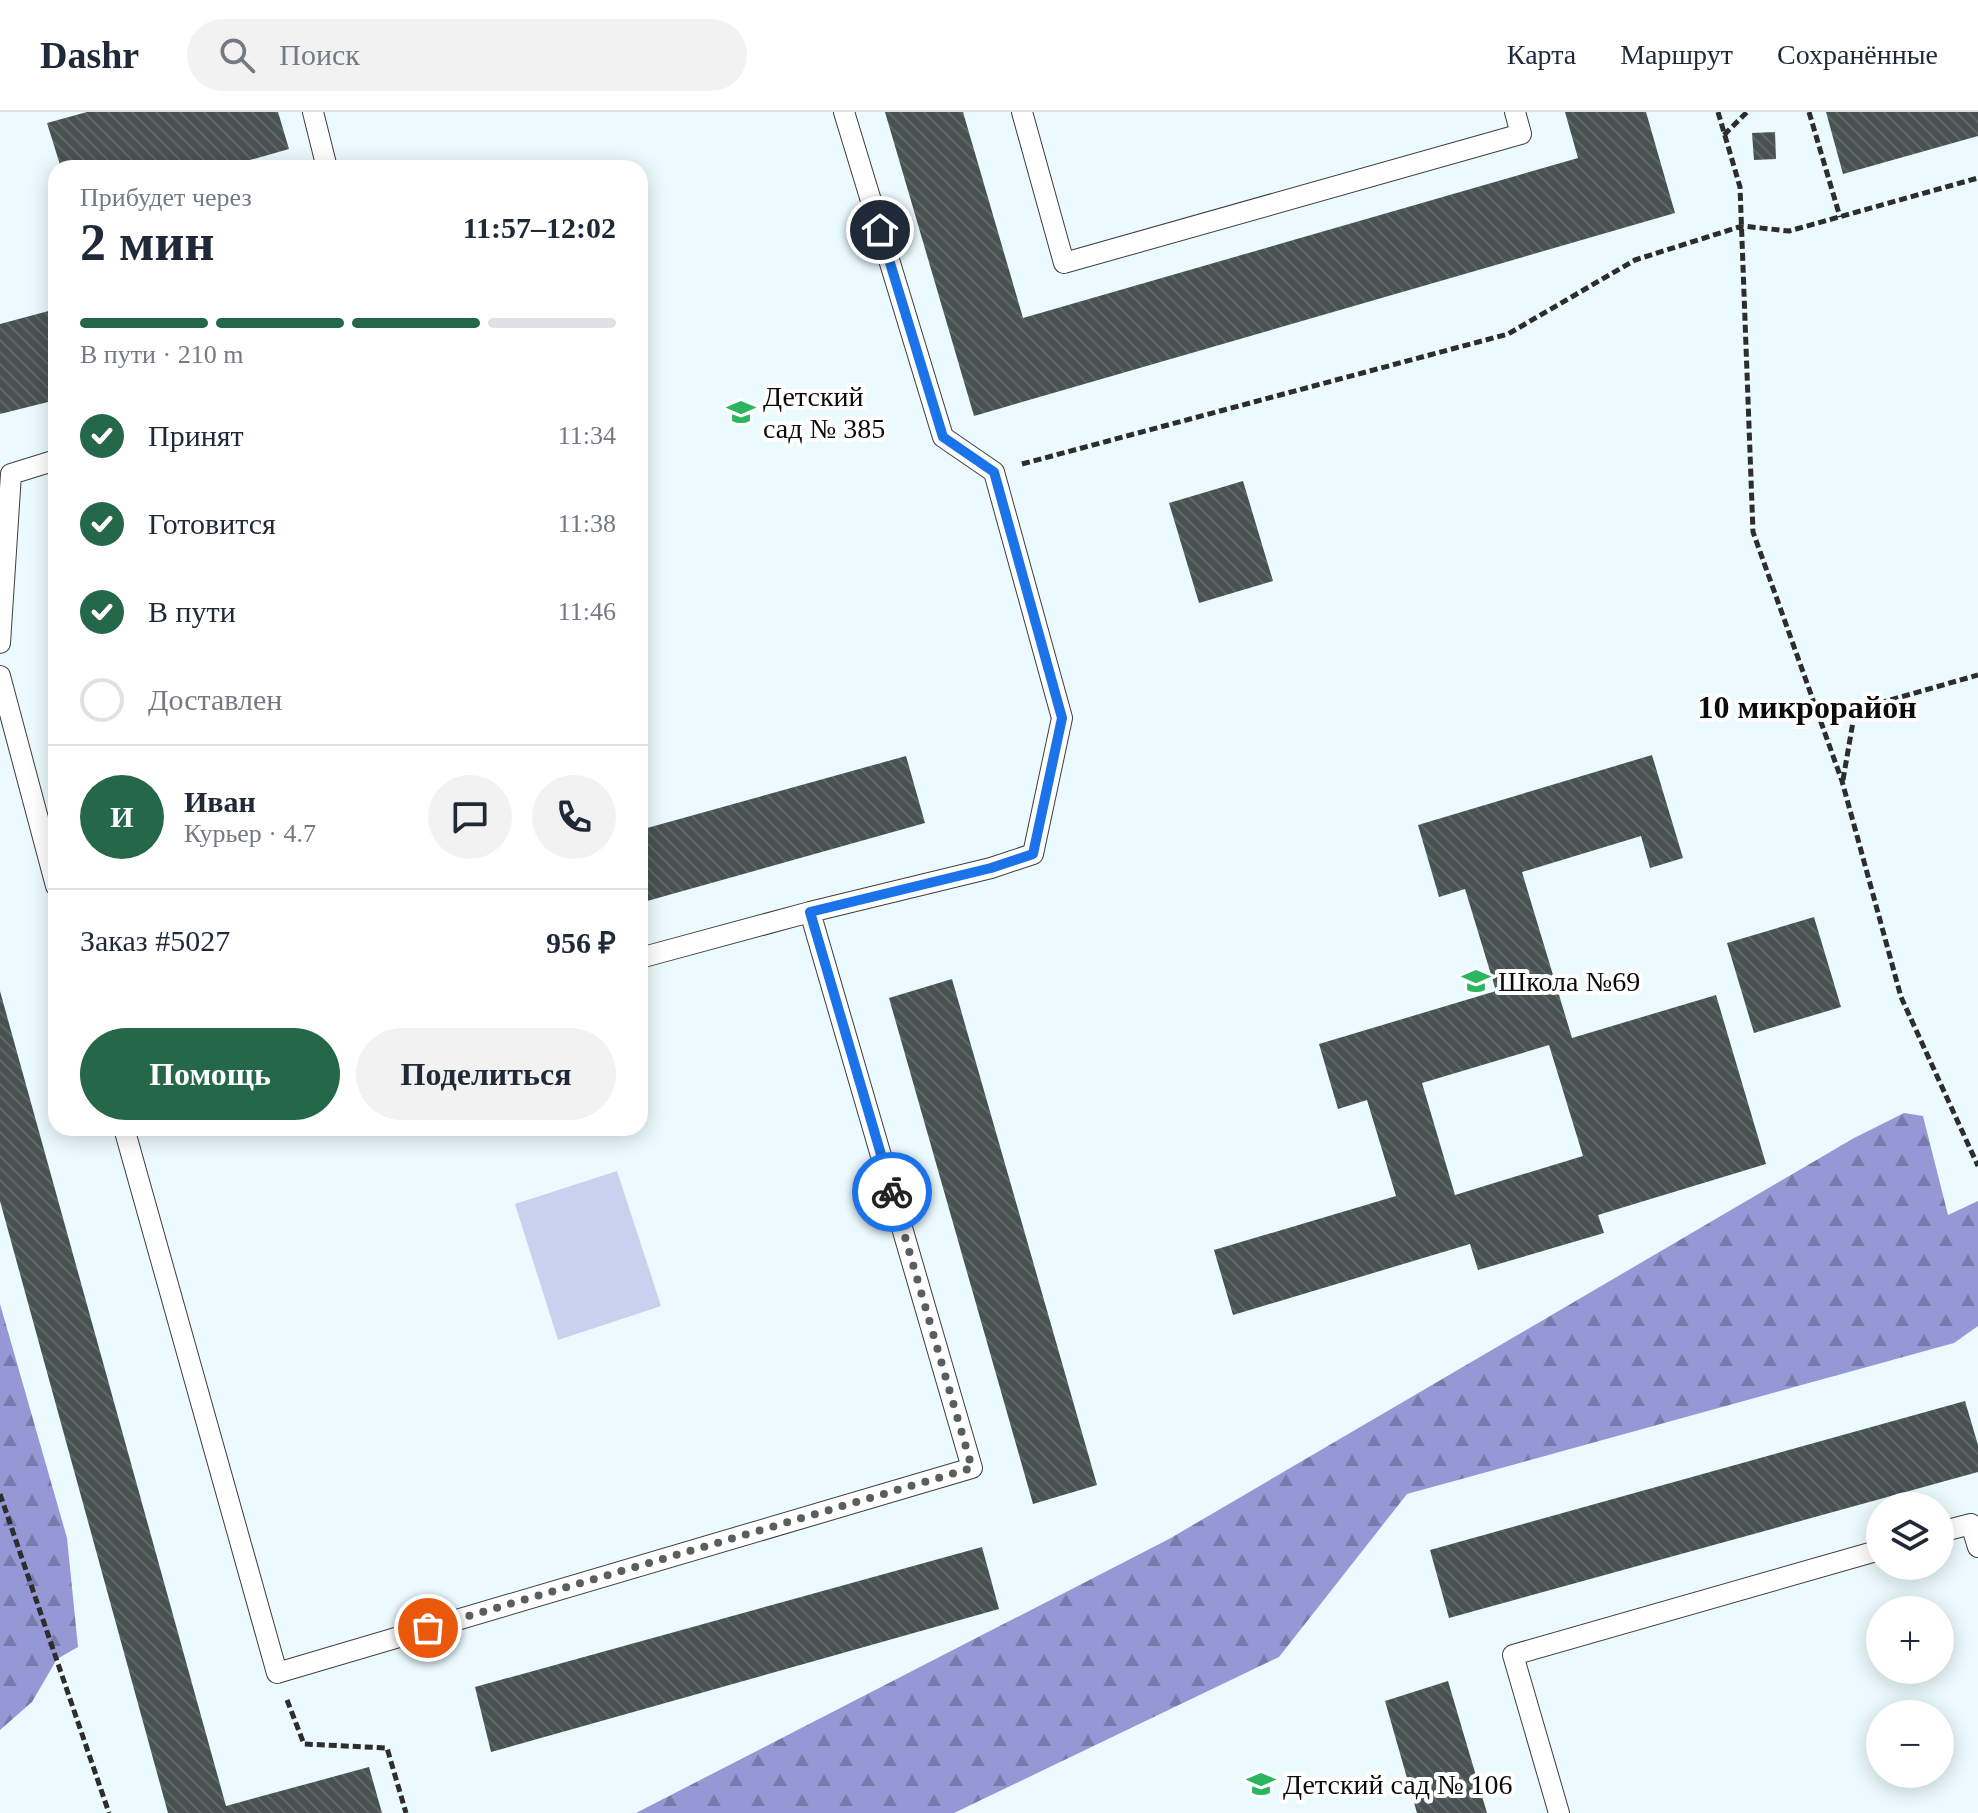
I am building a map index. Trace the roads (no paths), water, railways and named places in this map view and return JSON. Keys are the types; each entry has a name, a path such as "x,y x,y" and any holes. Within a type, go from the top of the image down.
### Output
{"lane":[{"path":"313,112 325,160"},
{"path":"648,956 991,868 1033,854 1062,718 994,472 943,437 844,112"},
{"path":"1022,112 1064,263 1521,134 1515,112"},
{"path":"0,643 11,474 48,462"},
{"path":"0,676 48,852"},
{"path":"126,1136 277,1673 972,1468 810,912"},
{"path":"1954,1528 1971,1524 1978,1547"},
{"path":"1559,1813 1513,1655 1866,1554"}],"place":[{"name":"Детский сад № 385","path":"741,412"},
{"name":"Школа №69","path":"1476,981"},
{"name":"Детский сад № 106","path":"1261,1784"}],"district":[{"name":"10 микрорайон","path":"1807,707"}]}
